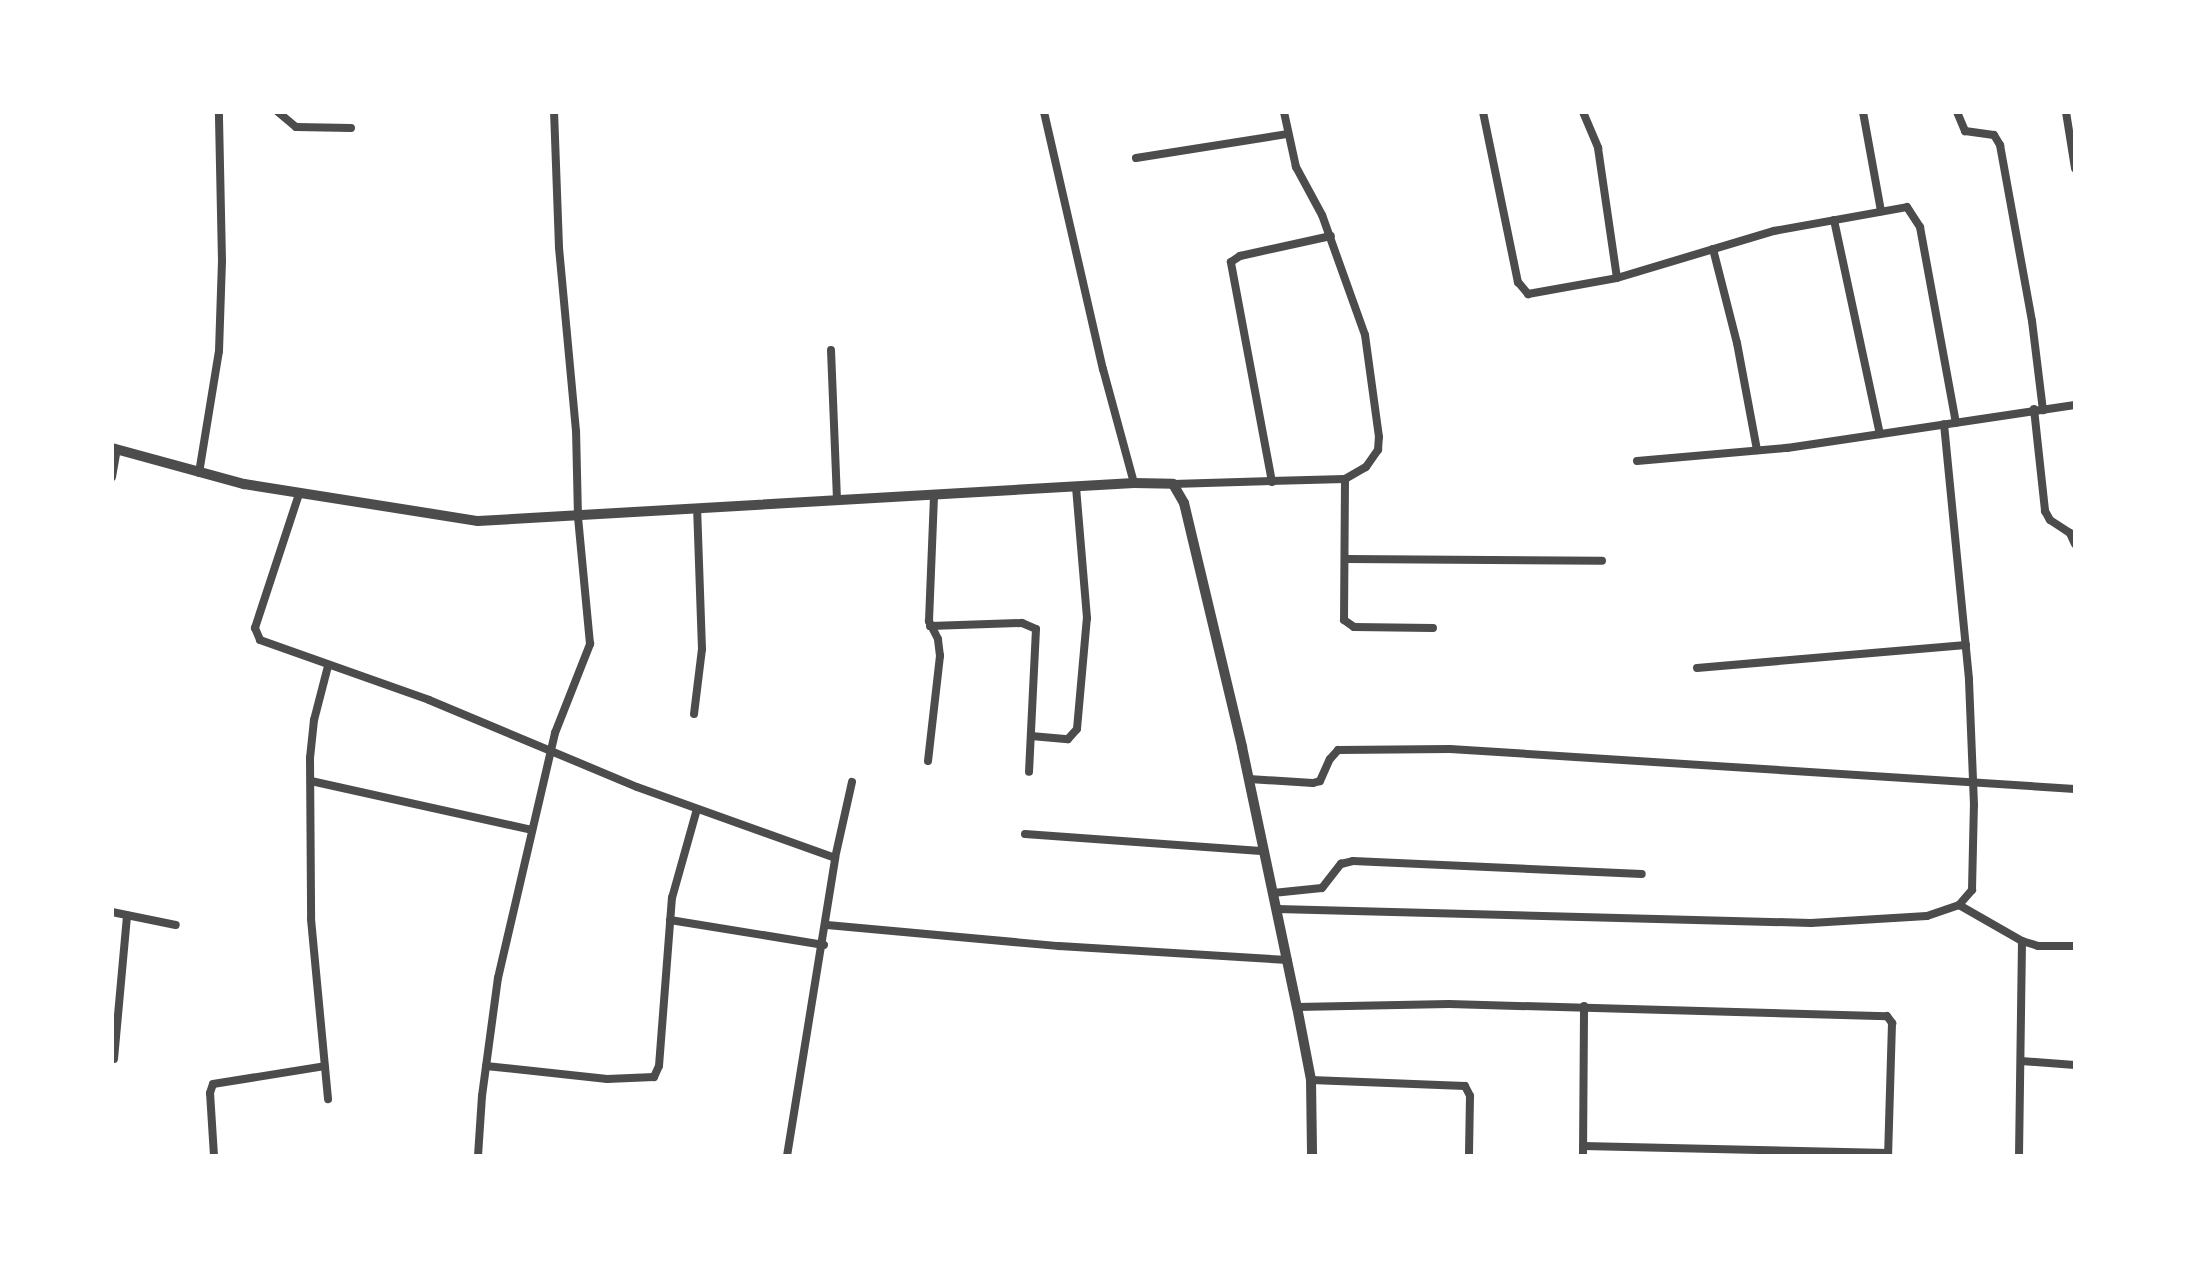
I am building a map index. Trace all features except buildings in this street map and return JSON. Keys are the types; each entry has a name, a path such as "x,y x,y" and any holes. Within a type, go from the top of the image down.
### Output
{"street":[{"path":"199,473 219,351 222,261 219,112"},
{"path":"278,112 296,127 351,128"},
{"path":"478,1156 498,978 550,752 590,644 578,517 576,431 559,247 554,112"},
{"path":"1044,112 1103,369 1134,483"},
{"path":"112,477 115,449 199,473 299,494 478,521 1134,483 1345,479 1366,467 1378,450 1379,437 1365,335 1331,236 1296,167 1284,112"},
{"path":"1483,112 1522,291 1538,294 1617,278 1713,249 1834,220 1907,207 1920,227 1956,423"},
{"path":"1583,112 1598,148 1617,278"},
{"path":"1863,112 1881,211"},
{"path":"1957,112 1965,131 1994,135 2000,145 2032,321 2045,511 2050,520 2070,533 2075,544"},
{"path":"2066,112 2075,168"},
{"path":"1136,158 1288,134"},
{"path":"1834,220 1880,434"},
{"path":"1272,482 1231,262 1240,256 1331,236"},
{"path":"1713,249 1737,343 1757,450"},
{"path":"831,350 837,499"},
{"path":"1637,461 1757,450 2075,405"},
{"path":"1277,909 1811,923 1927,916 1959,905 1972,890 1973,785 1966,645 1944,424"},
{"path":"1345,479 1346,624 1433,628"},
{"path":"1173,484 1184,503 1288,960 1311,1080 1312,1156"},
{"path":"1031,736 1068,739 1077,729 1087,618 1076,488"},
{"path":"299,494 254,634 260,640 429,700 550,752 835,858"},
{"path":"928,761 940,656 938,639 930,626 934,495"},
{"path":"694,714 702,649 697,509"},
{"path":"1346,559 1602,561"},
{"path":"930,626 1033,626 1037,634 1029,772"},
{"path":"1697,668 1966,645"},
{"path":"328,666 310,743 311,919 328,1099"},
{"path":"1251,789 1320,781 1338,750 1450,749 1674,762 1973,785 2075,789"},
{"path":"311,781 532,830"},
{"path":"787,1156 824,945 835,858 852,782"},
{"path":"486,1066 607,1079 654,1077 659,1066 672,898 697,809"},
{"path":"1025,834 1264,851"},
{"path":"1273,893 1322,888 1341,864 1353,861 1642,874"},
{"path":"1959,905 1980,920 2022,941 2038,946 2075,946"},
{"path":"112,912 176,925"},
{"path":"114,1059 127,916"},
{"path":"670,920 824,945"},
{"path":"827,925 1074,947 1288,960"},
{"path":"2019,1156 2022,941"},
{"path":"1297,1007 1584,1006 1887,1016 1892,1023 1888,1154 1583,1146"},
{"path":"1583,1156 1584,1006"},
{"path":"2021,1061 2075,1065"},
{"path":"214,1156 210,1093 213,1084 325,1066"},
{"path":"1311,1080 1465,1086 1470,1096 1469,1156"}]}
